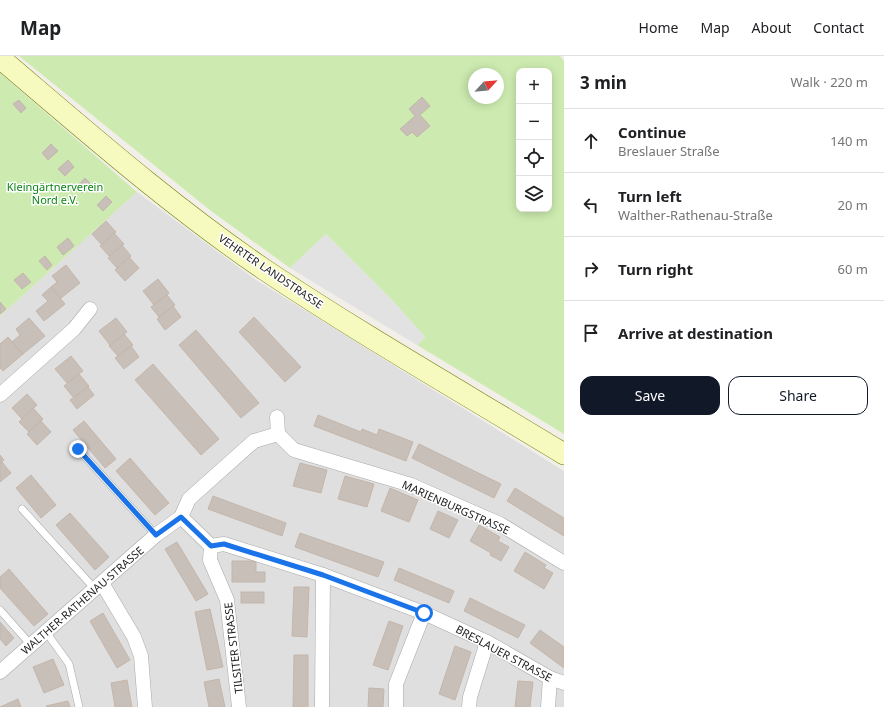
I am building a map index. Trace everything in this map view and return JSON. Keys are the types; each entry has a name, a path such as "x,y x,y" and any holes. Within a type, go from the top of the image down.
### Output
{"main road":[{"name":"VEHRTER LANDSTRASSE","path":"0,58 205,227 266,270 564,454"}],"street":[{"path":"0,395 74,328 90,309"},
{"path":"277,417 278,434"},
{"name":"WALTHER-RATHENAU-STRASSE","path":"0,672 156,535 181,517 189,499 254,441 278,434"},
{"name":"MARIENBURGSTRASSE","path":"278,434 294,450 411,484 500,524 564,563"},
{"path":"181,517 211,546"},
{"name":"BRESLAUER STRASSE","path":"211,546 224,544 323,575 424,613 487,642 550,678 564,683"},
{"name":"TILSITER STRASSE","path":"211,546 210,560 227,600 239,707"},
{"path":"322,707 323,575"},
{"path":"99,586 134,637 141,656 145,707"},
{"path":"396,707 396,684 424,613"},
{"path":"470,707 470,697 487,642"},
{"path":"548,707 550,678"}],"lane":[{"path":"78,449 156,535"},
{"path":"22,509 99,586"},
{"path":"0,610 31,645"},
{"path":"46,632 70,668 79,707"}],"shaded area":[{"path":"137,192 256,280 564,471 564,707 0,707 0,316"},
{"path":"326,234 392,300 425,337 417,345 290,268"}],"green space":[{"path":"19,56 560,56 564,61 564,434 417,345 425,337 392,300 326,234 290,268 211,211"},
{"name":"Kleingärtnerverein Nord e.V.","path":"0,73 137,192 0,316"}],"building":[{"path":"422,97 430,106 420,115 430,126 417,137 412,132 407,136 400,129 415,116 409,109"},
{"path":"19,100 26,108 21,113 13,104"},
{"path":"51,144 58,151 48,160 42,153"},
{"path":"68,160 74,167 65,176 58,169"},
{"path":"85,178 91,184 82,193 76,187"},
{"path":"106,196 112,202 103,211 97,205"},
{"path":"106,221 116,232 102,245 92,234"},
{"path":"114,233 124,244 110,257 100,246"},
{"path":"68,238 74,246 63,255 57,247"},
{"path":"122,245 131,256 117,268 108,258"},
{"path":"45,256 52,265 47,270 39,261"},
{"path":"129,257 139,268 125,281 115,270"},
{"path":"66,265 80,283 61,298 51,287 57,282 52,276"},
{"path":"23,273 31,282 22,289 14,280"},
{"path":"158,279 169,293 154,305 143,291"},
{"path":"51,287 65,304 44,321 36,311 48,301 42,295"},
{"path":"167,295 175,305 159,317 151,307"},
{"path":"0,302 6,309 0,314"},
{"path":"173,306 181,317 165,330 157,319"},
{"path":"254,317 301,367 285,382 239,332"},
{"path":"29,318 45,336 23,354 12,342 20,335 16,329"},
{"path":"116,318 127,332 110,345 99,331"},
{"path":"196,330 259,403 241,418 179,345"},
{"path":"124,334 133,345 118,356 109,346"},
{"path":"8,337 23,354 3,371 0,368 0,344"},
{"path":"131,346 139,357 124,369 115,358"},
{"path":"71,356 83,371 67,383 55,369"},
{"path":"153,364 219,439 201,455 135,380"},
{"path":"79,374 89,386 74,398 64,386"},
{"path":"88,387 94,395 77,409 70,400"},
{"path":"27,394 37,405 22,419 12,408"},
{"path":"33,408 43,419 29,432 19,422"},
{"path":"318,415 361,432 362,429 377,435 379,429 413,442 406,461 314,426"},
{"path":"41,421 51,432 37,445 27,434"},
{"path":"84,421 116,459 105,468 73,430"},
{"path":"419,444 501,484 494,498 412,458"},
{"path":"0,455 4,460 0,464"},
{"path":"130,458 169,503 155,515 116,471"},
{"path":"2,462 11,473 0,482 0,464"},
{"path":"300,463 327,470 321,493 293,486"},
{"path":"31,475 56,505 41,518 16,488"},
{"path":"345,476 374,484 367,507 338,499"},
{"path":"390,488 418,500 409,522 381,511"},
{"path":"515,488 564,518 564,536 507,501"},
{"path":"213,496 286,523 282,536 208,509"},
{"path":"438,511 458,520 449,538 430,529"},
{"path":"70,513 109,557 95,570 56,525"},
{"path":"479,525 500,537 498,541 509,547 501,561 490,555 491,553 470,541"},
{"path":"300,533 384,562 378,577 295,547"},
{"path":"177,542 208,594 196,601 165,549"},
{"path":"525,552 546,565 544,568 553,573 544,589 514,571"},
{"path":"232,561 256,561 256,572 265,572 265,582 232,582"},
{"path":"399,568 454,591 449,603 394,580"},
{"path":"9,569 48,614 34,626 0,588 0,577"},
{"path":"294,587 309,587 307,637 292,636"},
{"path":"241,592 264,592 264,603 241,603"},
{"path":"470,598 525,625 518,638 464,611"},
{"path":"210,609 223,667 207,670 195,612"},
{"path":"103,613 130,660 117,668 90,621"},
{"path":"389,621 403,626 388,670 373,665"},
{"path":"0,622 14,638 6,646 0,639"},
{"path":"540,630 564,647 564,668 530,643"},
{"path":"455,646 471,652 455,700 439,694"},
{"path":"294,655 308,655 308,707 293,707"},
{"path":"53,659 64,685 44,693 33,667"},
{"path":"219,679 225,707 209,707 204,682"},
{"path":"127,680 132,707 115,707 111,683"},
{"path":"518,681 533,682 530,707 515,707"},
{"path":"369,688 384,689 383,707 368,707"},
{"path":"18,699 21,707 0,707"},
{"path":"68,701 70,707 46,706"}],"route":[{"path":"78,449 156,535 181,517 211,546 224,544 323,575 424,613"}]}
